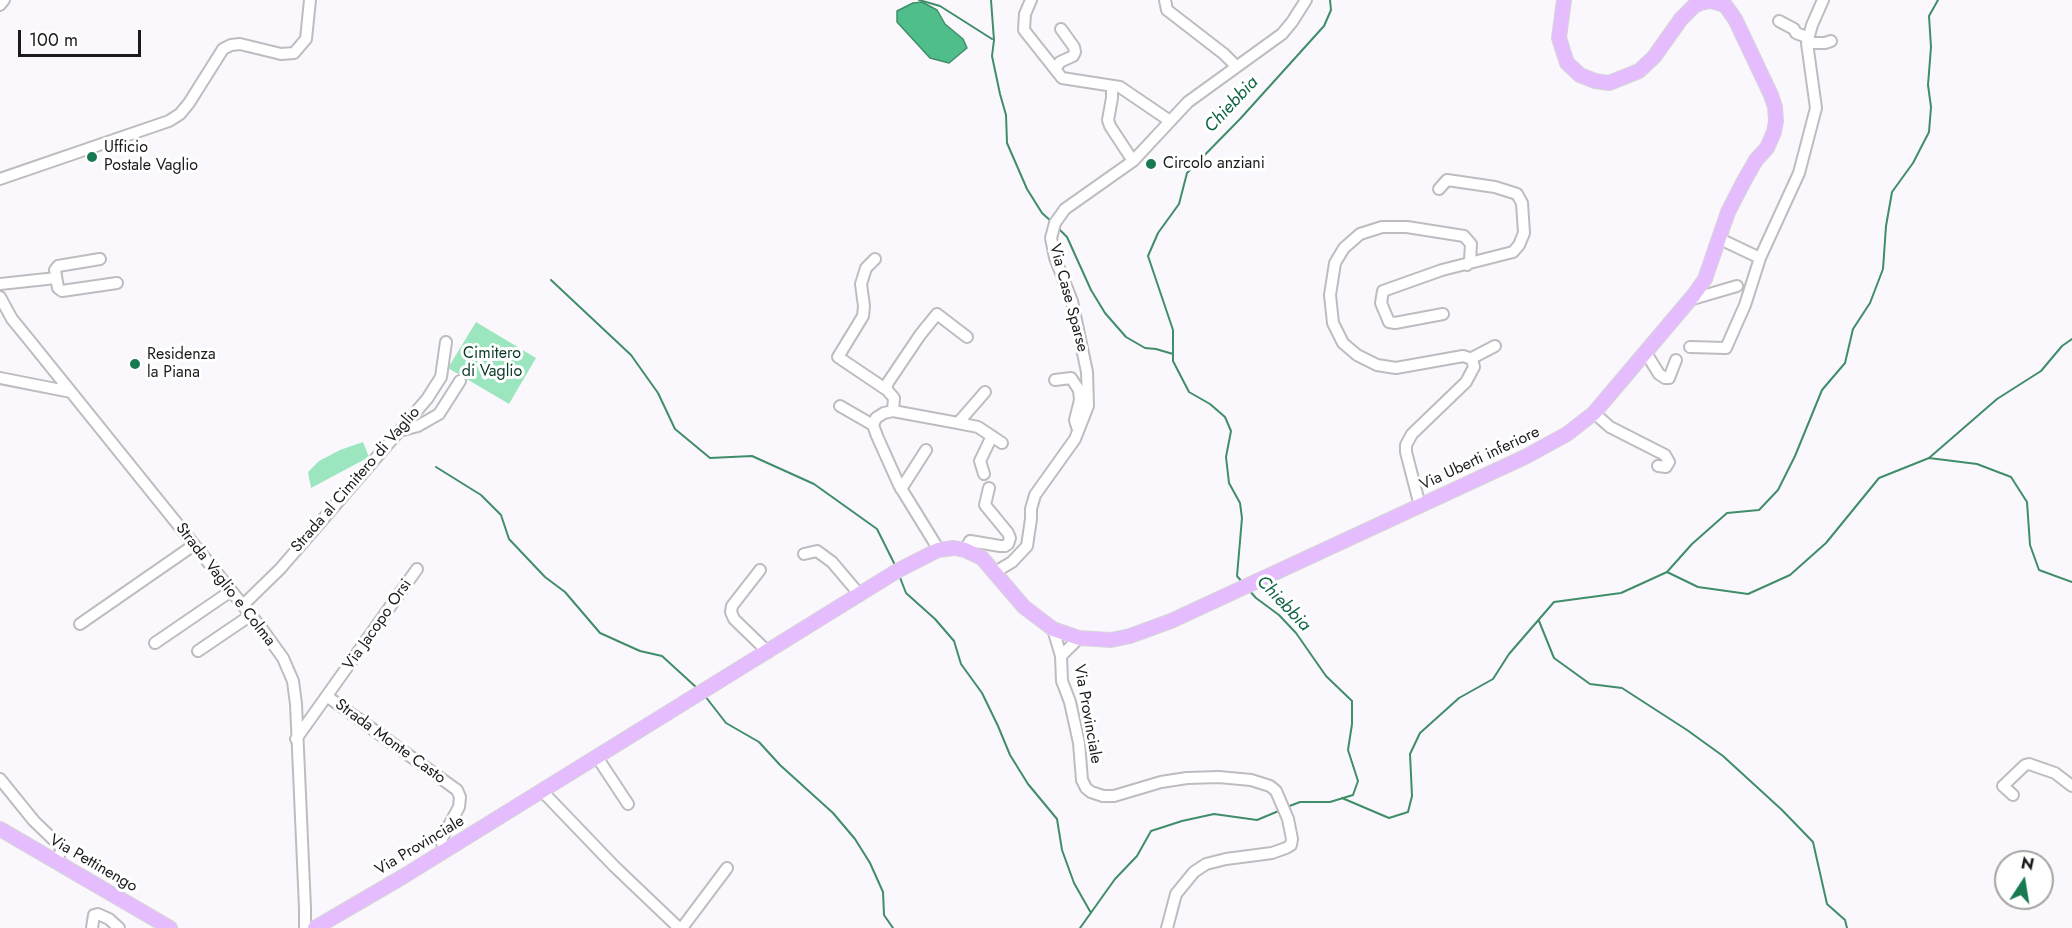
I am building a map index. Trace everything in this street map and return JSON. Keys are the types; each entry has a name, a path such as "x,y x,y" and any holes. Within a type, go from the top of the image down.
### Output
{"main road":[{"path":"1566,0 1559,38 1568,63 1580,75 1609,83 1639,71 1654,57 1665,39 1689,10 1708,1"},
{"name":"Via Uberti inferiore","path":"965,550 982,558 1024,607 1053,629 1079,638 1111,640 1130,636 1171,621 1550,445 1567,435 1594,413 1705,279 1728,212 1756,160 1767,148 1774,132 1776,114 1771,95 1735,18 1725,5 1708,1"},
{"path":"939,550 954,548 965,550"},
{"name":"Via Provinciale","path":"315,928 445,851 897,571 939,550"},
{"name":"Via Pettinengo","path":"0,829 170,928"}],"street":[{"path":"0,5 4,0"},
{"path":"0,179 105,141 169,121 180,114 189,103 222,49 231,45 240,44 281,54 294,53 306,39 310,0"},
{"path":"1031,0 1025,14 1024,30 1062,78 1120,87 1170,121"},
{"path":"1166,0 1167,10 1171,14 1224,54 1236,66"},
{"name":"Via Case Sparse","path":"995,572 1012,562 1027,546 1031,519 1030,508 1035,495 1075,439 1088,406 1087,372 1072,301 1055,258 1051,238 1057,219 1065,209 1133,161 1188,102 1282,34 1306,0"},
{"path":"1690,347 1725,348 1745,305 1760,258 1799,173 1814,122 1815,96 1808,41 1823,0"},
{"path":"1779,21 1794,29 1808,41 1825,43 1831,40"},
{"path":"1056,68 1060,62 1073,56 1075,52 1061,29"},
{"path":"1112,86 1108,120 1133,161"},
{"path":"1439,189 1447,180 1495,187 1517,194 1522,203 1524,233 1513,252 1442,270 1383,291 1381,303 1389,322 1395,323 1443,314"},
{"path":"1467,265 1470,260 1471,244 1464,236 1407,227 1382,227 1360,234 1344,248 1335,263 1330,305 1333,323 1343,343 1357,355 1377,365 1396,368 1462,356 1472,358 1495,346"},
{"path":"1720,239 1760,258"},
{"path":"100,259 58,266 55,270 58,288 62,291 117,283"},
{"path":"875,259 866,268 861,284 863,316 838,357 887,390 894,398 893,411"},
{"path":"0,284 56,278"},
{"path":"1689,300 1737,286"},
{"name":"Strada Vaglio e Colma","path":"0,297 12,319 251,615 283,658 293,681 296,704 304,928"},
{"path":"887,390 887,384 904,357 937,314 967,337"},
{"name":"Strada al Cimitero di Vaglio","path":"243,605 280,569 438,384 444,366 446,342"},
{"path":"1646,353 1659,374 1665,378 1669,378 1676,360"},
{"path":"1420,506 1406,445 1412,434 1466,382 1474,367 1472,358"},
{"path":"0,378 71,392"},
{"path":"1055,380 1071,378 1078,390 1080,400 1075,420 1078,430"},
{"path":"398,431 418,426 439,414 460,381"},
{"path":"958,423 985,392"},
{"path":"840,406 873,425 901,489 939,550"},
{"path":"873,425 876,418 893,411 978,428 1002,443"},
{"path":"1594,413 1610,427 1665,455 1669,462 1665,467 1658,466"},
{"path":"984,474 980,461 992,436"},
{"path":"901,489 926,450"},
{"path":"965,550 970,541 1000,546 1008,544 1010,538 1008,533 985,505 989,488"},
{"path":"80,624 194,545"},
{"path":"804,554 816,551 832,562 860,595"},
{"name":"Via Jacopo Orsi","path":"296,740 417,569"},
{"path":"760,570 732,606 731,612 734,619 768,652"},
{"path":"155,643 231,591"},
{"path":"198,651 251,615"},
{"name":"Via Provinciale","path":"1053,629 1060,656 1062,681 1070,702 1079,743 1082,780 1091,792 1102,796 1114,796 1161,782 1186,778 1220,777 1251,780 1270,786 1276,791 1288,819 1292,839 1291,845 1286,848 1272,854 1226,859 1206,864 1194,872 1176,894 1167,928"},
{"name":"Via Provinciale","path":"1060,656 1079,638"},
{"name":"Strada Monte Casto","path":"328,697 457,790 460,797 459,807 441,840 445,851"},
{"path":"597,757 628,804"},
{"path":"2013,795 2003,786 2025,765 2029,764 2055,773 2072,786"},
{"path":"0,778 34,821 63,849 55,861"},
{"path":"542,791 614,866 680,928 727,868"},
{"path":"92,928 94,915 98,914 109,919 119,928"}],"green space":[{"name":"Cimitero di Vaglio","path":"476,322 536,358 509,404 448,368"},
{"path":"363,442 369,457 311,488 308,472 319,461"}],"shaded area":[{"path":"922,2 937,10 945,24 963,39 967,48 949,63 930,58 897,22 897,11 913,3"}],"waterway":[{"path":"919,0 940,6 992,39"},
{"path":"991,0 994,40 992,56 1006,115 1007,143 1027,189 1042,213 1052,222"},
{"name":"Chiebbia","path":"1243,583 1237,576 1242,518 1240,503 1229,483 1226,457 1231,431 1225,417 1210,404 1189,392 1173,361 1173,330 1148,256 1158,233 1179,204 1187,173 1240,119 1324,26 1331,10 1330,0"},
{"path":"1342,798 1389,818 1408,812 1412,796 1410,754 1420,733 1459,698 1493,679 1509,654 1554,602 1621,593 1667,572 1692,544 1727,513 1759,510 1778,490 1795,456 1822,390 1845,363 1853,329 1870,303 1883,269 1886,226 1892,192 1913,163 1929,132 1931,107 1928,85 1931,47 1929,16 1938,0"},
{"path":"1058,228 1067,237 1091,290 1105,313 1126,337 1145,348 1173,354"},
{"path":"551,280 631,355 658,393 675,429 710,458 752,456 814,484 877,529 896,567"},
{"path":"1667,572 1698,587 1748,594 1790,575 1826,543 1879,478 1929,458 1997,399 2041,371 2062,346 2072,339"},
{"path":"1929,458 1977,464 2011,477 2027,502 2030,545 2039,570 2072,582"},
{"path":"436,467 481,495 501,515 509,539 545,577 565,592 600,633 640,651 662,656 697,688"},
{"path":"899,575 906,593 935,619 954,641 961,664 982,693 1010,755 1028,784 1057,819 1062,850 1074,883 1091,913"},
{"name":"Chiebbia","path":"1248,589 1296,633 1326,676 1352,701 1352,724 1348,750 1358,781 1353,795 1330,802 1300,802 1287,807"},
{"path":"1539,621 1554,658 1590,684 1622,688 1687,730 1723,756 1782,810 1813,842 1827,904 1845,920 1847,928"},
{"path":"705,696 726,723 759,742 780,765 833,813 855,839 870,863 883,892 884,915 893,928"},
{"name":"Chiebbia","path":"1080,928 1115,879 1137,856 1151,831 1214,814 1257,820 1281,810"}],"place":[{"name":"Ufficio Postale Vaglio","path":"92,157"},
{"name":"Circolo anziani","path":"1151,164"},
{"name":"Residenza la Piana","path":"135,364"}]}
